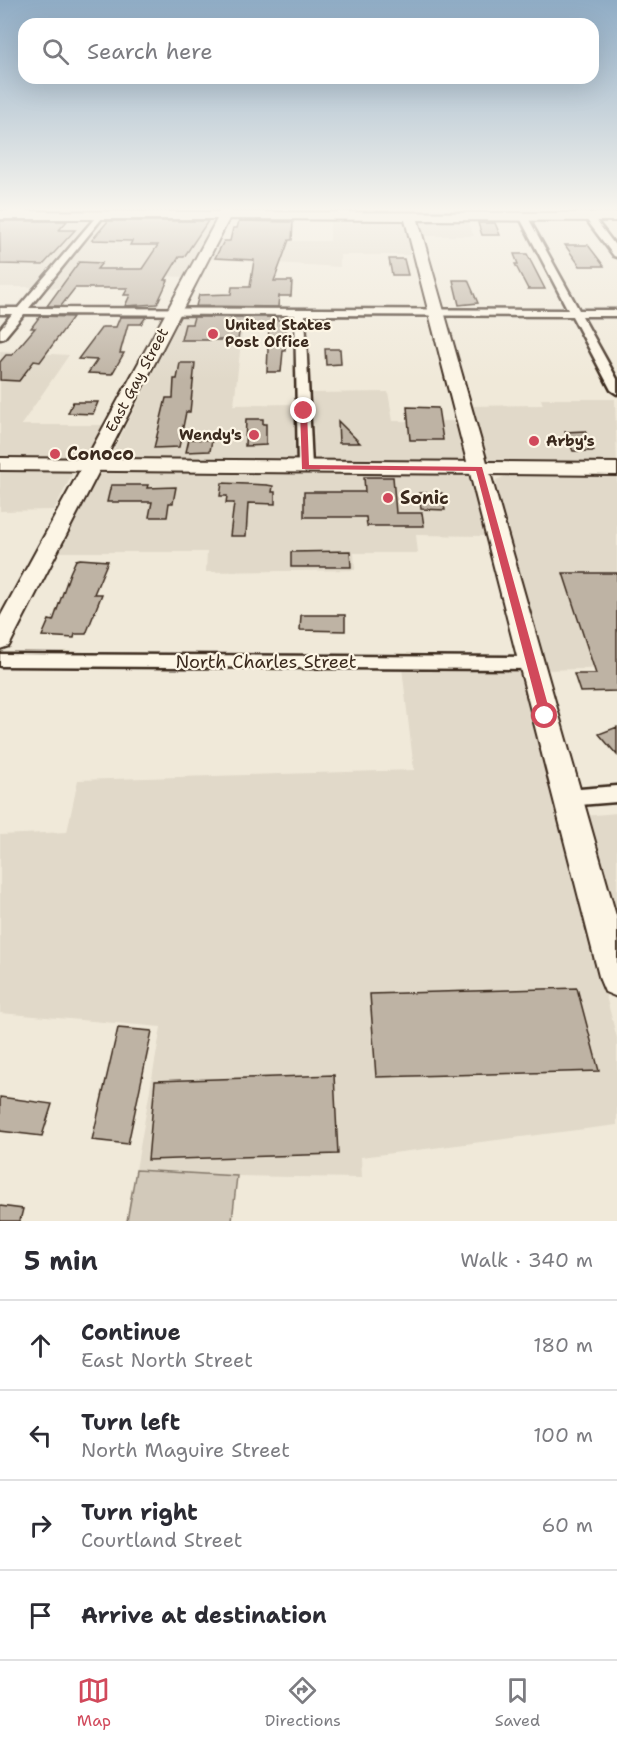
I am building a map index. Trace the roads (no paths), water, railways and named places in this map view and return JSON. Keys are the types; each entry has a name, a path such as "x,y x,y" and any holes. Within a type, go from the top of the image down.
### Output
{"main road":[{"name":"East Gay Street","path":"0,640 197,266"},
{"path":"424,266 617,980"},
{"path":"0,464 617,469"}],"street":[{"path":"0,336 58,266"},
{"path":"550,266 617,390"},
{"path":"0,311 617,314"},
{"path":"300,312 305,467"},
{"name":"North Charles Street","path":"0,660 532,663"},
{"path":"567,798 617,794"}],"place":[{"name":"United States Post Office","path":"213,334"},
{"name":"Wendy's","path":"254,435"},
{"name":"Arby's","path":"534,441"},
{"name":"Conoco","path":"55,454"},
{"name":"Sonic","path":"388,498"}]}
